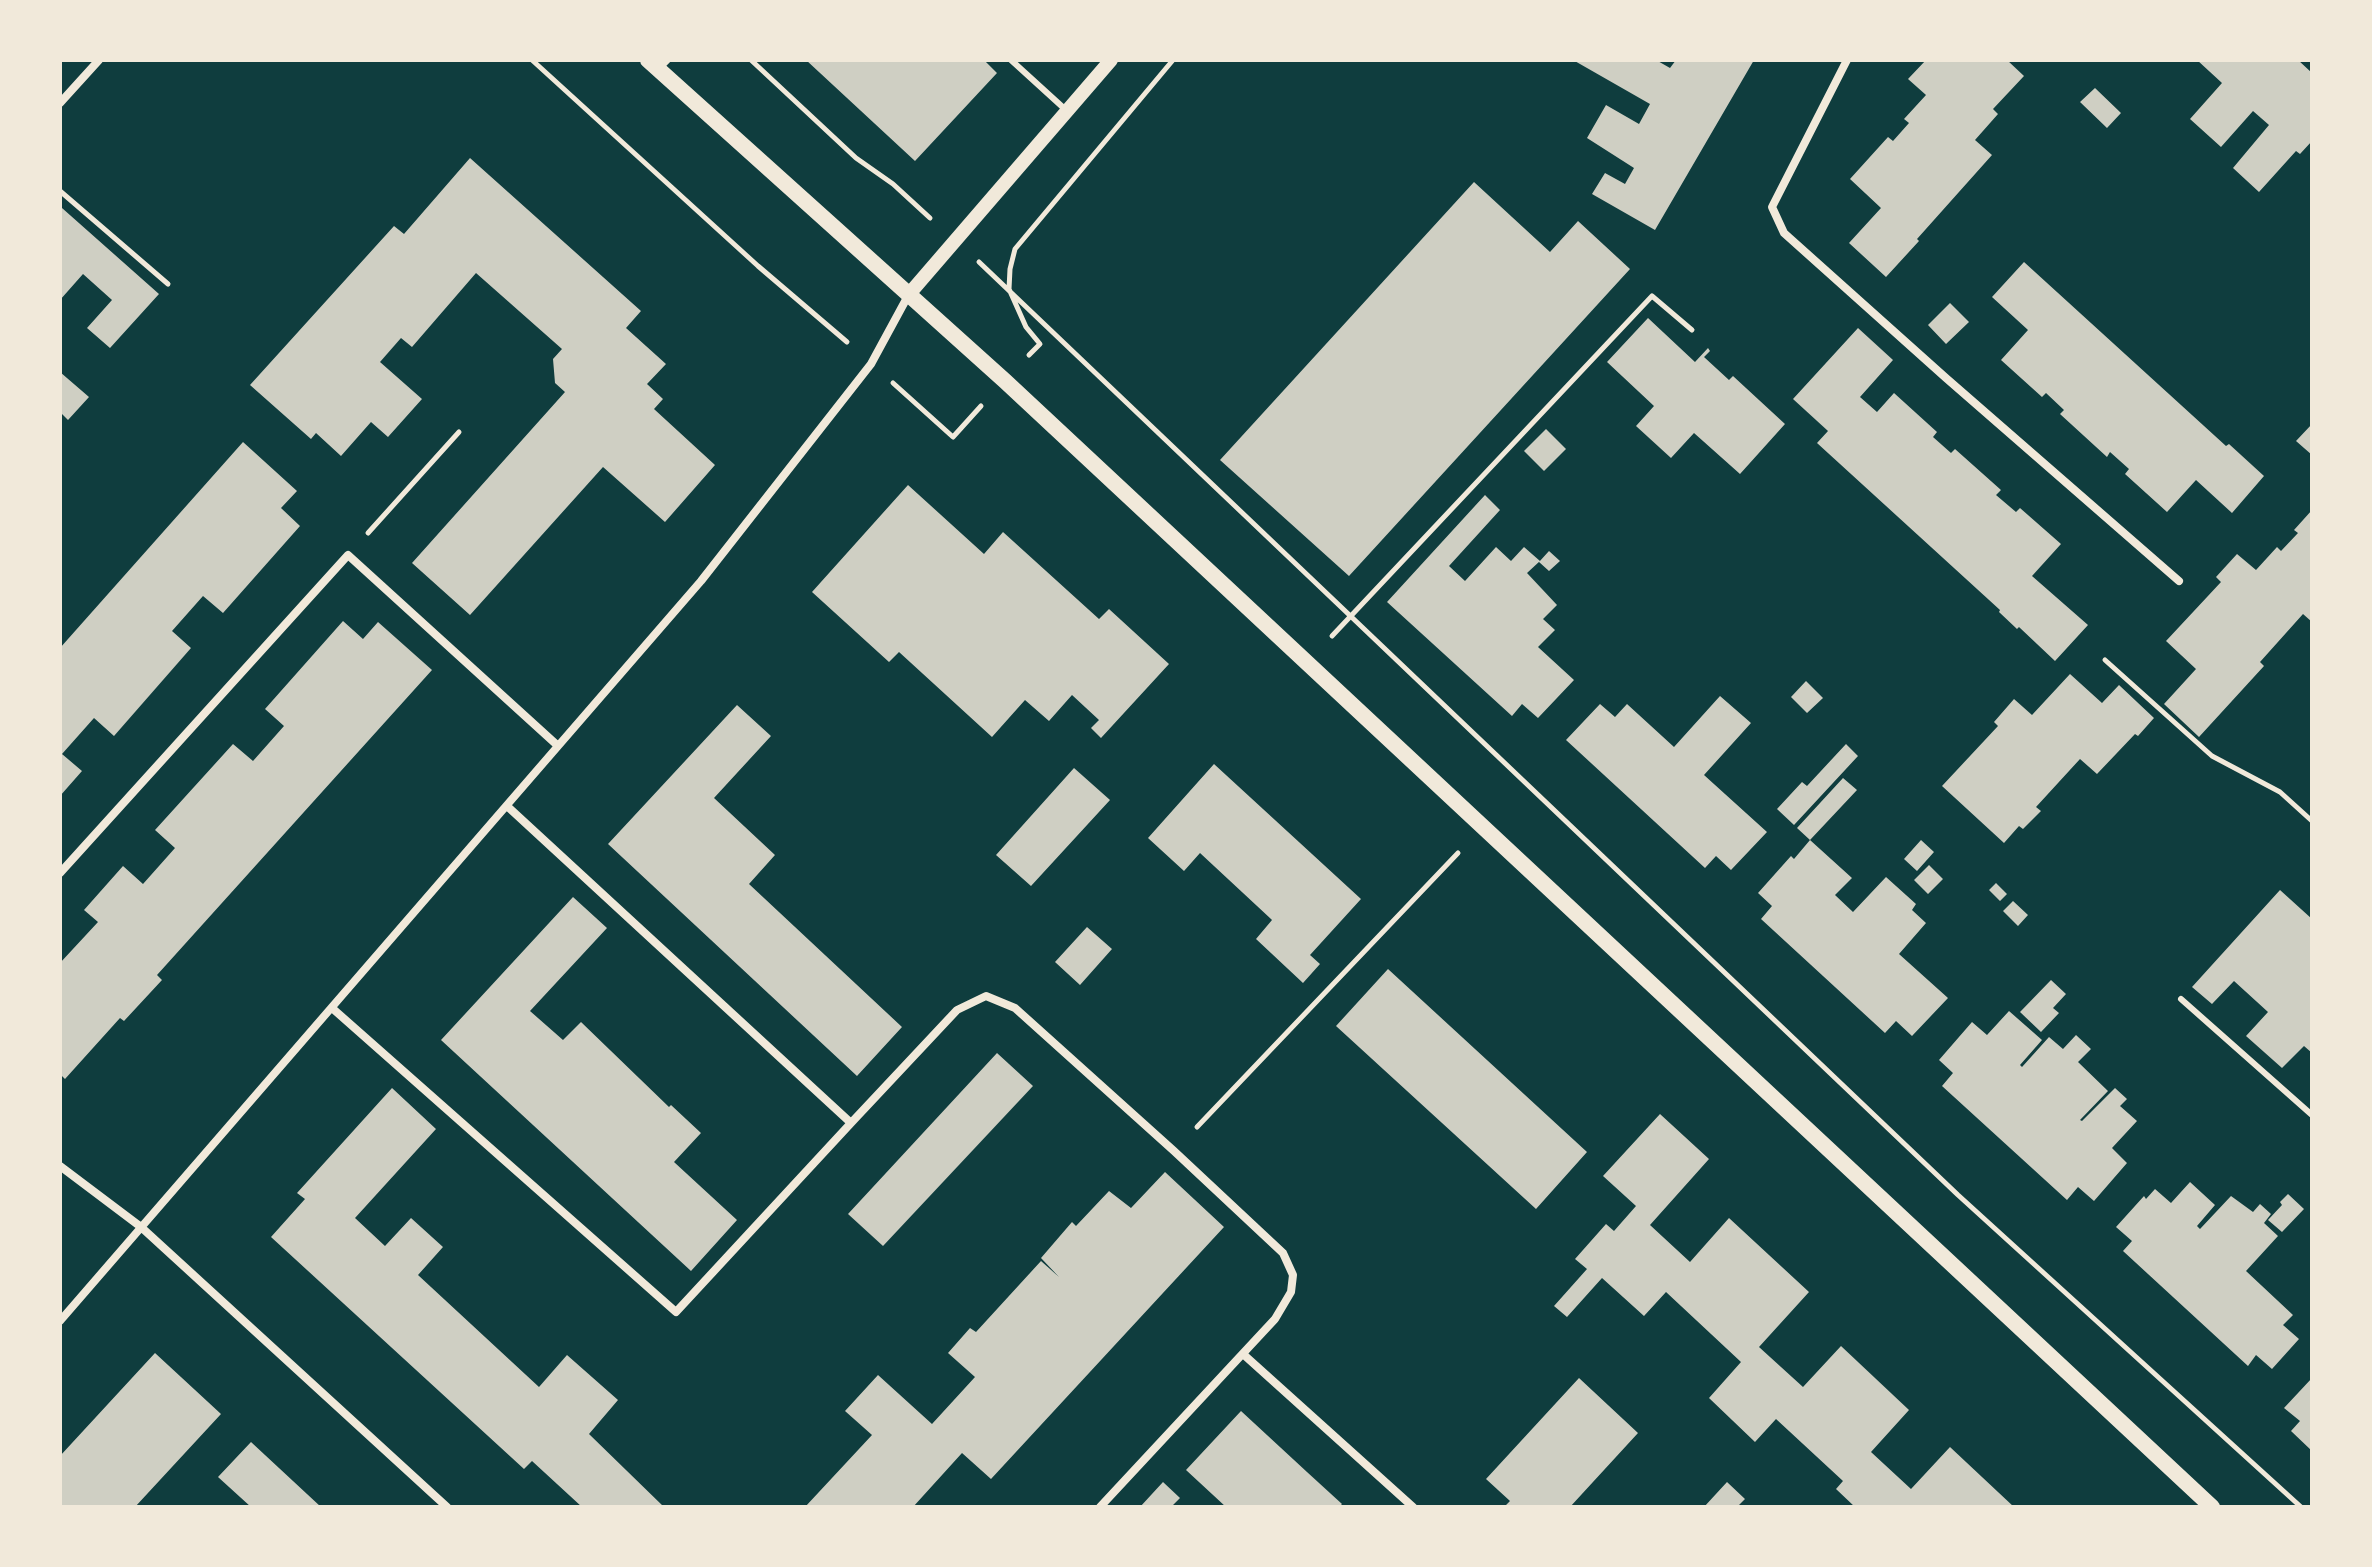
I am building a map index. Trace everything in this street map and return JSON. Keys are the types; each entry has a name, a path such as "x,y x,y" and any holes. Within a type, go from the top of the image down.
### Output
{"main road":[{"path":"659,63 1308,662 2212,1507"}],"street":[{"path":"60,103 99,60"},
{"path":"60,1321 701,581 871,364 910,293 1111,60"},
{"path":"1847,60 1772,207 1784,233 2179,581"},
{"path":"60,873 348,555 557,745"},
{"path":"507,806 851,1123"},
{"path":"332,1008 676,1312 957,1010 986,996 1015,1008 1283,1253 1293,1275 1291,1292 1275,1319 1100,1507"},
{"path":"60,1166 141,1227 447,1507"},
{"path":"1243,1354 1413,1507"}],"lane":[{"path":"1011,60 1067,111"},
{"path":"2181,999 2312,1115"}],"path":[{"path":"532,60 758,266 953,437 1040,344 1026,327 1009,289 1015,249 1173,60"},
{"path":"751,60 856,158 893,184 1009,289 1958,1195 2301,1507"},
{"path":"60,191 168,284"},
{"path":"1308,662 1652,296 1692,330"},
{"path":"348,555 459,432"},
{"path":"2105,660 2212,756 2280,792 2312,821"},
{"path":"1174,1151 1483,827"}],"building":[{"path":"806,60 984,60 997,73 915,161"},
{"path":"1573,60 1656,60 1670,68 1676,60 1754,60 1655,230 1592,194 1605,173 1625,184 1634,168 1587,138 1606,105 1639,124 1650,104"},
{"path":"1926,60 2007,60 2024,76 1993,109 1998,114 1975,140 1992,155 1886,277 1849,243 1881,208 1850,179 1888,137 1893,141 1909,123 1904,119 1926,95 1908,79"},
{"path":"2197,60 2298,60 2312,73 2312,141 2300,154 2296,151 2259,192 2233,168 2269,125 2253,111 2221,147 2190,119 2222,83"},
{"path":"2095,88 2121,113 2107,128 2080,102"},
{"path":"470,158 641,311 626,328 666,364 647,384 663,399 654,409 715,465 665,522 603,467 470,615 412,563 565,392 555,383 553,359 562,349 476,273 412,347 401,338 380,362 422,399 388,437 371,422 341,456 316,433 311,439 250,385 394,226 404,234"},
{"path":"1474,182 1550,252 1578,221 1630,269 1349,576 1220,460"},
{"path":"62,208 159,294 110,348 87,328 112,300 83,274 60,300"},
{"path":"2024,262 2226,446 2229,444 2264,476 2232,513 2196,480 2167,512 2125,474 2129,469 2110,452 2107,457 2060,414 2064,410 2046,393 2042,397 2001,360 2028,330 1992,297"},
{"path":"1950,303 1969,322 1946,344 1928,325"},
{"path":"1648,318 1695,362 1708,348 1710,351 1704,357 1729,380 1733,376 1785,424 1740,474 1694,433 1671,458 1636,426 1654,406 1607,362"},
{"path":"1858,328 1893,360 1860,397 1877,412 1894,393 1937,432 1933,437 1951,453 1955,449 2001,490 1996,495 2016,512 2020,508 2061,544 2032,576 2088,625 2055,661 1817,443 1828,431 1793,399"},
{"path":"60,372 89,397 68,420 60,412"},
{"path":"2312,424 2312,455 2296,441"},
{"path":"1546,429 1566,449 1544,471 1524,451"},
{"path":"243,442 297,491 281,508 300,526 223,613 203,596 172,631 191,648 114,736 94,718 62,754 82,771 60,796 60,648"},
{"path":"908,485 984,554 1003,532 1099,619 1109,609 1169,664 1101,738 1091,728 1099,720 1072,695 1049,721 1025,700 992,737 899,652 889,662 812,592"},
{"path":"1485,495 1500,510 1449,566 1465,581 1496,547 1511,561 1524,547 1540,561 1527,573 1557,605 1543,619 1555,630 1538,647 1574,680 1538,718 1522,704 1512,716 1387,602"},
{"path":"2312,510 2312,622 2303,614 2260,662 2264,666 2199,737 2164,704 2196,669 2166,641 2221,582 2216,577 2237,554 2256,570 2277,547 2281,551 2298,533 2294,530"},
{"path":"1549,551 1560,561 1549,571 1539,562"},
{"path":"343,621 363,639 378,622 432,670 157,975 162,980 124,1021 120,1018 65,1079 60,1074 60,963 98,922 84,910 123,866 143,884 175,848 155,830 233,744 253,761 284,726 265,709"},
{"path":"2070,674 2102,703 2119,685 2154,718 2097,774 2080,759 2036,807 2041,811 2023,829 2019,826 2004,843 1942,786 1998,726 1994,722 2014,699 2032,715"},
{"path":"1806,681 1823,698 1807,713 1791,697"},
{"path":"1720,696 1751,723 1704,775 1767,832 1731,870 1716,856 1705,868 1566,740 1600,704 1615,717 1627,704 1674,747"},
{"path":"737,705 771,736 714,798 775,855 749,884 902,1027 857,1076 608,844"},
{"path":"1846,744 1858,756 1794,825 1777,809 1802,782 1807,786"},
{"path":"1214,764 1361,899 1310,955 1320,964 1303,983 1256,939 1271,919 1200,853 1184,871 1148,838"},
{"path":"1074,768 1110,800 1031,886 996,855"},
{"path":"1843,778 1857,790 1810,840 1797,828"},
{"path":"1810,840 1852,878 1835,895 1853,912 1886,877 1916,904 1912,910 1926,923 1899,954 1948,998 1912,1036 1896,1021 1885,1033 1761,919 1772,906 1758,893"},
{"path":"1921,840 1934,852 1917,871 1904,859"},
{"path":"1929,865 1943,879 1928,894 1914,880"},
{"path":"1996,883 2007,894 2000,901 1989,890"},
{"path":"2280,890 2312,919 2312,1053 2304,1046 2282,1068 2246,1036 2268,1012 2234,981 2212,1004 2192,987"},
{"path":"573,897 607,928 530,1011 563,1040 581,1022 669,1107 671,1105 701,1133 674,1162 737,1220 691,1271 441,1040"},
{"path":"2013,901 2028,915 2018,926 2003,911"},
{"path":"1087,927 1112,949 1080,985 1055,962"},
{"path":"1388,969 1587,1152 1536,1209 1336,1026"},
{"path":"2051,980 2066,994 2053,1008 2059,1013 2041,1032 2020,1012"},
{"path":"2009,1011 2042,1040 2020,1065 2022,1067 2049,1037 2063,1049 2076,1035 2091,1049 2078,1062 2108,1091 2080,1120 2115,1088 2127,1099 2120,1106 2137,1121 2112,1148 2127,1163 2094,1201 2078,1187 2067,1200 1942,1086 1953,1073 1939,1060 1972,1022 1987,1035"},
{"path":"997,1053 1033,1086 883,1246 848,1214"},
{"path":"392,1088 436,1129 355,1218 385,1246 411,1218 443,1247 418,1275 539,1387 567,1355 618,1400 589,1434 664,1507 582,1507 532,1461 524,1469 271,1237 305,1199 297,1193"},
{"path":"1660,1114 1709,1159 1650,1225 1690,1262 1729,1218 1809,1292 1759,1347 1803,1387 1841,1346 1909,1410 1871,1452 1911,1489 1950,1447 2014,1507 1855,1507 1836,1489 1843,1481 1776,1419 1755,1442 1709,1398 1741,1362 1666,1292 1644,1316 1602,1278 1567,1317 1554,1306 1587,1269 1575,1259 1606,1224 1614,1231 1636,1206 1603,1176"},
{"path":"1165,1172 1224,1227 991,1479 962,1453 913,1507 805,1507 872,1435 845,1411 878,1375 932,1424 975,1377 948,1353 970,1328 976,1332 1041,1261 1059,1277 1041,1258 1072,1222 1076,1226 1109,1191 1131,1208"},
{"path":"2190,1182 2215,1205 2197,1226 2200,1229 2231,1196 2253,1212 2260,1204 2271,1214 2264,1223 2278,1236 2246,1271 2293,1315 2283,1325 2299,1339 2272,1369 2256,1355 2248,1366 2123,1251 2132,1241 2116,1227 2144,1196 2146,1199 2155,1189 2171,1203"},
{"path":"2288,1194 2304,1209 2282,1232 2268,1220"},
{"path":"155,1353 221,1414 135,1507 60,1507 60,1456"},
{"path":"1579,1378 1638,1433 1570,1507 1504,1507 1510,1501 1486,1479"},
{"path":"2312,1378 2312,1451 2291,1431 2300,1421 2284,1408"},
{"path":"1241,1411 1342,1504 1339,1507 1226,1507 1186,1470"},
{"path":"251,1442 321,1507 251,1507 218,1477"},
{"path":"1163,1482 1180,1498 1171,1507 1140,1507"},
{"path":"1727,1482 1745,1499 1737,1507 1704,1507"}]}
